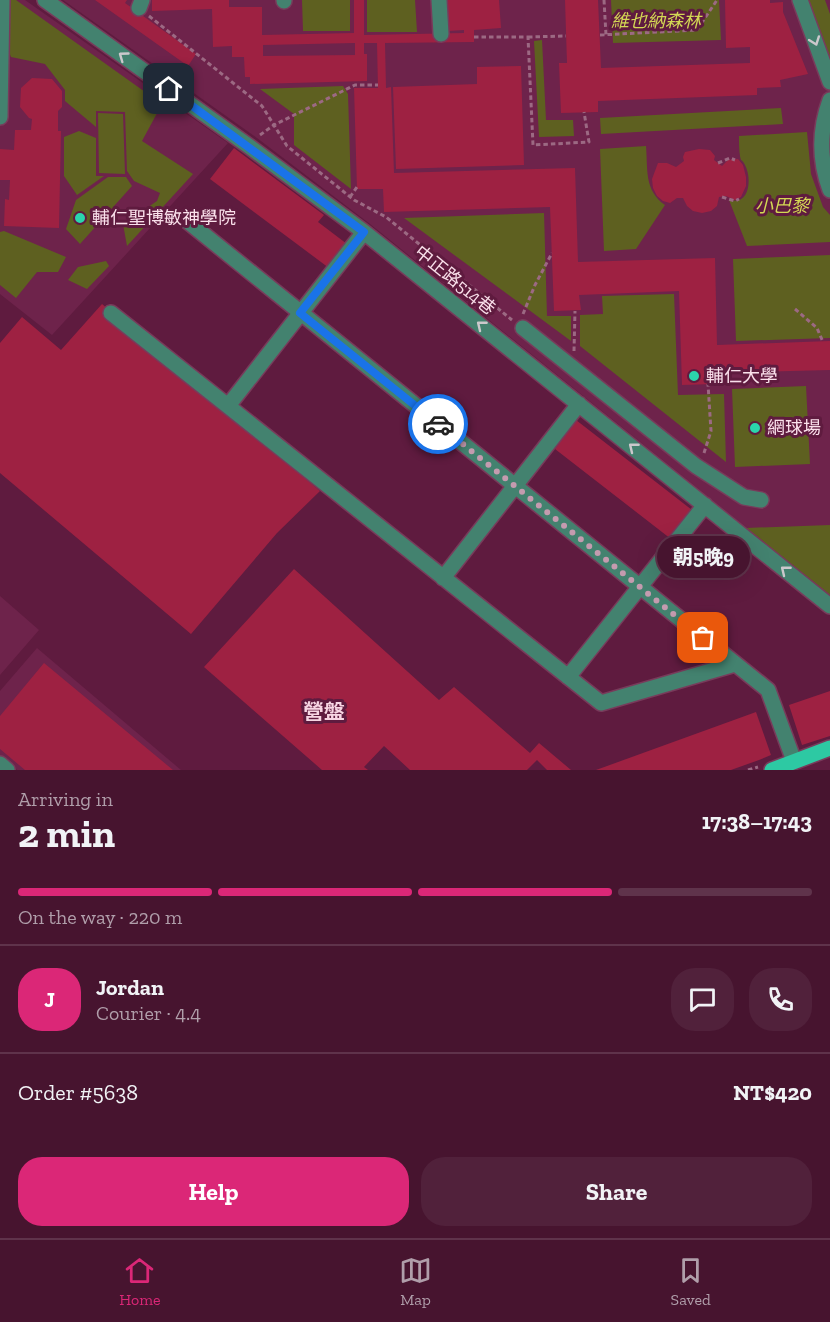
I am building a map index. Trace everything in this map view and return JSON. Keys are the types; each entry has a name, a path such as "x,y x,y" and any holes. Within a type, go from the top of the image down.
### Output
{"main road":[{"path":"772,770 830,748"}],"street":[{"path":"0,117 2,0"},
{"name":"中正路514巷","path":"45,0 364,232 830,606"},
{"path":"439,0 441,40"},
{"path":"800,0 830,82"},
{"path":"830,100 821,134 823,172 830,190"},
{"path":"186,220 768,690 794,761"},
{"path":"228,406 364,232"},
{"path":"111,313 601,703 735,664"},
{"path":"521,327 696,466 744,497 761,500"},
{"path":"443,578 579,404"},
{"path":"568,677 705,506"},
{"path":"0,764 7,770"}],"path":[{"path":"604,0 606,35"},
{"path":"600,35 697,30 717,0"},
{"path":"140,4 262,106 287,147 350,197 386,217 521,327 535,285 552,253"},
{"path":"474,38 566,36"},
{"path":"528,38 532,145 589,142 584,112"},
{"path":"257,138 274,125 355,85 378,85"},
{"path":"718,163 730,158 735,160"},
{"path":"350,197 357,187"},
{"path":"722,197 735,201 739,199"},
{"path":"795,309 817,328 823,342"},
{"path":"570,365 575,348 575,311"},
{"path":"696,466 707,449 711,431 708,384"}],"shaded area":[{"name":"輔仁聖博敏神學院","path":"0,0 25,0 228,143 52,335 0,294"},
{"name":"輔仁大學","path":"63,0 830,0 830,595 370,224 257,138"},
{"path":"0,596 39,630 0,675"},
{"path":"37,648 181,770 17,770 0,756 0,691"}],"green space":[{"path":"9,0 16,0 162,104 142,141 193,174 127,246 123,224 157,201 160,193 134,181 127,171 125,112 96,111 96,127 65,101 65,90 45,64 11,57 4,39 10,21"},
{"path":"302,0 350,0 350,31 303,31"},
{"path":"367,0 415,0 417,32 367,32"},
{"name":"維也納森林","path":"611,0 719,0 721,40 613,43"},
{"path":"807,0 825,0 830,14 830,63"},
{"path":"542,40 546,120 573,120 574,136 539,137 534,41"},
{"path":"343,86 348,94 351,189 294,145 294,114 260,89"},
{"path":"781,108 783,124 601,134 600,118"},
{"path":"98,113 123,114 125,174 99,173"},
{"path":"79,131 96,138 96,176 104,176 77,195 64,176 64,137"},
{"name":"小巴黎","path":"807,132 811,174 823,207 830,215 830,242 747,246 729,200 741,199 748,190 747,170 740,158 739,136"},
{"path":"646,146 650,186 653,193 665,205 636,249 604,251 600,149"},
{"path":"108,177 126,177 132,186 80,244 66,229 76,200"},
{"path":"544,213 547,316 571,316 571,341 404,218"},
{"path":"4,231 66,257 58,272 37,272 16,298 0,285 0,232"},
{"path":"830,255 830,338 736,341 733,259"},
{"path":"106,261 109,266 87,289 68,280 78,267"},
{"path":"674,294 678,395 724,394 726,462 580,346 580,315 603,314 602,296"},
{"path":"806,386 810,464 735,467 732,389"},
{"path":"830,525 830,595 746,528"}],"building":[{"path":"95,0 127,0 125,3 196,54 188,66"},
{"path":"152,0 229,0 229,7 262,7 262,35 354,33 354,0 364,0 364,35 464,33 464,30 448,31 446,0 499,0 501,28 474,30 474,42 385,43 386,88 391,87 394,173 575,168 578,262 715,258 717,345 830,341 830,370 713,373 714,384 682,385 679,291 579,295 581,310 554,311 550,207 384,212 383,189 357,189 354,88 378,88 377,43 364,43 364,54 367,54 367,81 250,84 250,77 245,77 244,57 232,57 232,46 213,47 212,9 152,11","holes":["355,43 355,55 263,56 263,45"]},
{"path":"565,0 598,0 601,68 750,63 750,47 726,48 725,0 783,2 783,12 808,74 780,80 781,87 757,88 757,95 598,101 598,112 561,113 559,63 567,63"},
{"path":"521,66 524,165 396,169 393,87 477,84 477,67"},
{"path":"32,78 52,79 62,91 62,107 58,111 58,131 61,131 59,228 4,226 5,199 9,200 10,180 0,180 0,149 14,150 15,130 31,130 32,119 20,107 21,88"},
{"path":"234,148 324,215 318,222 347,244 329,268 210,179"},
{"path":"699,149 710,150 715,156 714,160 722,166 728,160 738,159 743,165 746,177 746,186 741,197 735,200 726,196 719,197 717,206 711,211 702,213 693,211 683,198 677,198 670,203 663,201 653,188 652,179 658,163 667,163 676,167 684,161 685,152"},
{"path":"102,304 320,491 277,533 191,634 0,473 0,343 22,317 61,350"},
{"path":"576,420 692,510 671,539 555,449"},
{"path":"294,569 439,700 454,687 530,753 539,743 571,770 547,770 537,760 527,770 410,770 384,746 364,767 368,770 322,770 204,667"},
{"path":"44,663 173,770 25,770 0,749 0,716"},
{"path":"830,691 830,736 802,745 789,705"},
{"path":"756,712 771,755 759,760 731,770 596,770"}],"way so far":[{"path":"438,424 703,638"}],"place":[{"name":"輔仁聖博敏神學院","path":"80,218"},
{"name":"輔仁大學","path":"694,376"},
{"name":"網球場","path":"755,428"},
{"name":"朝5晚9","path":"703,638"}],"district":[{"name":"營盤","path":"324,712"}],"route":[{"path":"169,89 364,232 300,313 438,424"}]}
